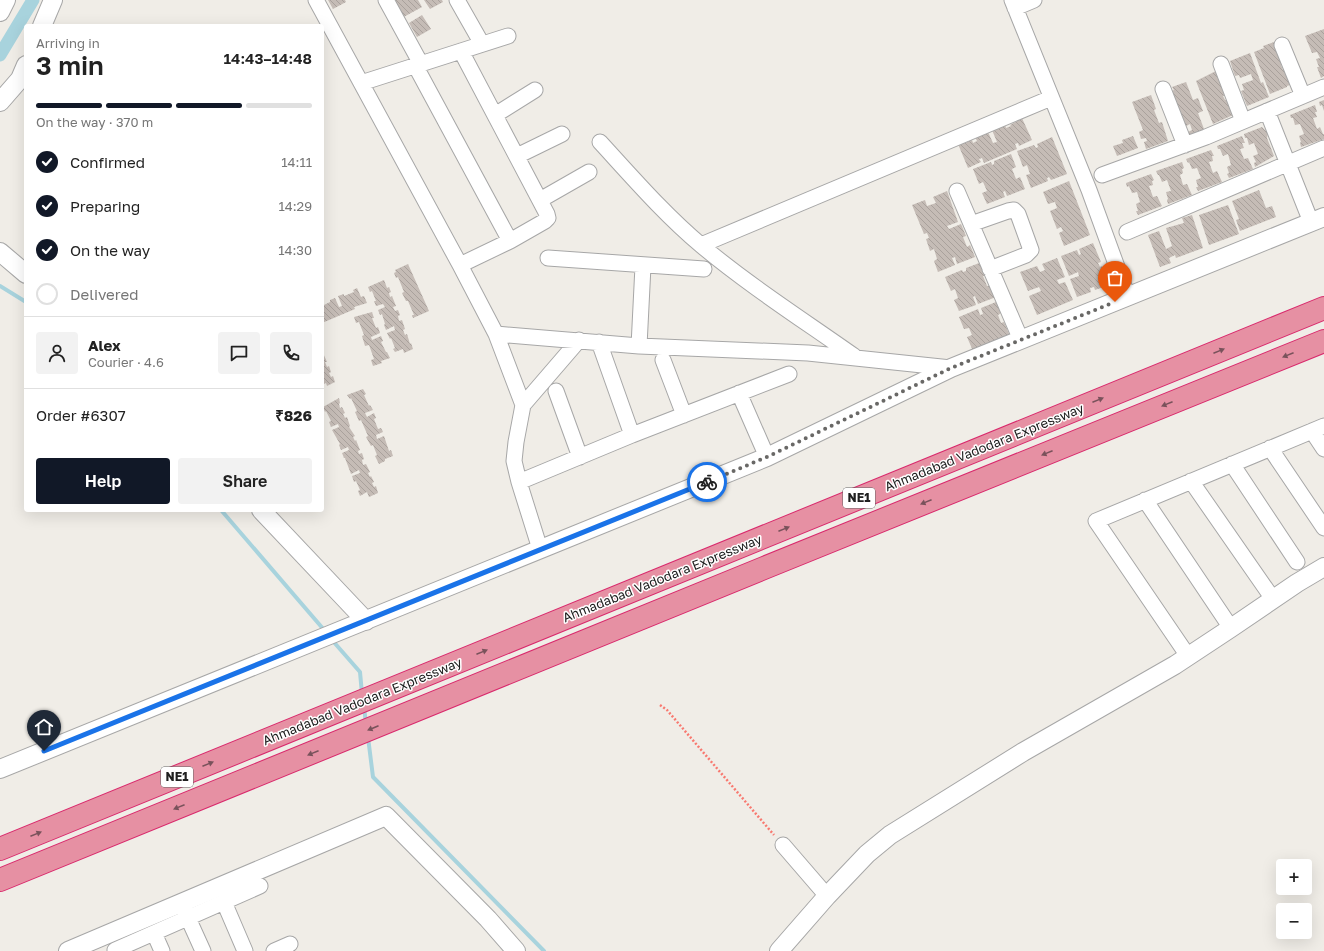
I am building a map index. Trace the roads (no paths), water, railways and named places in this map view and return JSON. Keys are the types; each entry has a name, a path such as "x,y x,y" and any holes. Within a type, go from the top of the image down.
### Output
{"highway":[{"name":"Ahmadabad Vadodara Expressway","path":"0,849 1324,308"},
{"name":"NE1","path":"0,880 1324,341"}],"street":[{"path":"0,12 6,0"},
{"path":"43,24 53,0"},
{"path":"316,0 496,334 523,405"},
{"path":"386,0 510,241"},
{"path":"457,0 482,44"},
{"path":"1034,0 1014,4 1089,190 1128,296"},
{"path":"360,82 508,36"},
{"path":"1282,46 1303,96"},
{"path":"460,265 510,241 548,218 540,200 461,51"},
{"path":"1221,64 1243,122"},
{"path":"0,102 20,79 24,70"},
{"path":"1102,175 1243,122 1324,87"},
{"path":"1163,89 1185,144"},
{"path":"495,115 534,90"},
{"path":"701,246 1051,98"},
{"path":"0,769 767,457 951,368 1317,219 1287,163 1267,111"},
{"path":"517,156 562,134"},
{"path":"600,142 658,206 701,246 732,270 855,357"},
{"path":"1127,232 1324,148"},
{"path":"540,200 589,172"},
{"path":"957,191 1021,340"},
{"path":"972,224 1008,211 1014,210 1018,214 1031,250 1026,255 990,269"},
{"path":"0,252 24,272"},
{"path":"548,258 643,266 704,269"},
{"path":"639,346 643,266"},
{"path":"496,334 639,346 808,353 951,368"},
{"path":"540,550 514,461 516,442 523,405 579,340"},
{"path":"599,342 632,435"},
{"path":"663,360 684,415"},
{"path":"519,482 632,435 789,374"},
{"path":"556,391 580,457"},
{"path":"739,393 767,457"},
{"path":"1188,656 1096,521 1318,428 1324,449"},
{"path":"1270,448 1324,528"},
{"path":"1232,464 1297,562"},
{"path":"1191,481 1273,599"},
{"path":"1145,500 1232,628"},
{"path":"263,512 366,621"},
{"path":"779,951 827,896 867,854 890,835 1024,752 1175,665 1273,599 1324,567"},
{"path":"68,951 185,910 386,816 488,919 516,951"},
{"path":"783,845 827,896"},
{"path":"115,950 154,933 185,910 224,902 260,886"},
{"path":"224,902 246,951"},
{"path":"185,910 203,951"},
{"path":"154,933 162,951"},
{"path":"274,951 290,944"}],"waterway":[{"path":"0,55 33,0"},
{"path":"0,286 24,301"},
{"path":"223,512 325,631"},
{"path":"332,640 360,672 362,694"},
{"path":"364,707 366,724"},
{"path":"368,737 373,777 544,951"}]}
